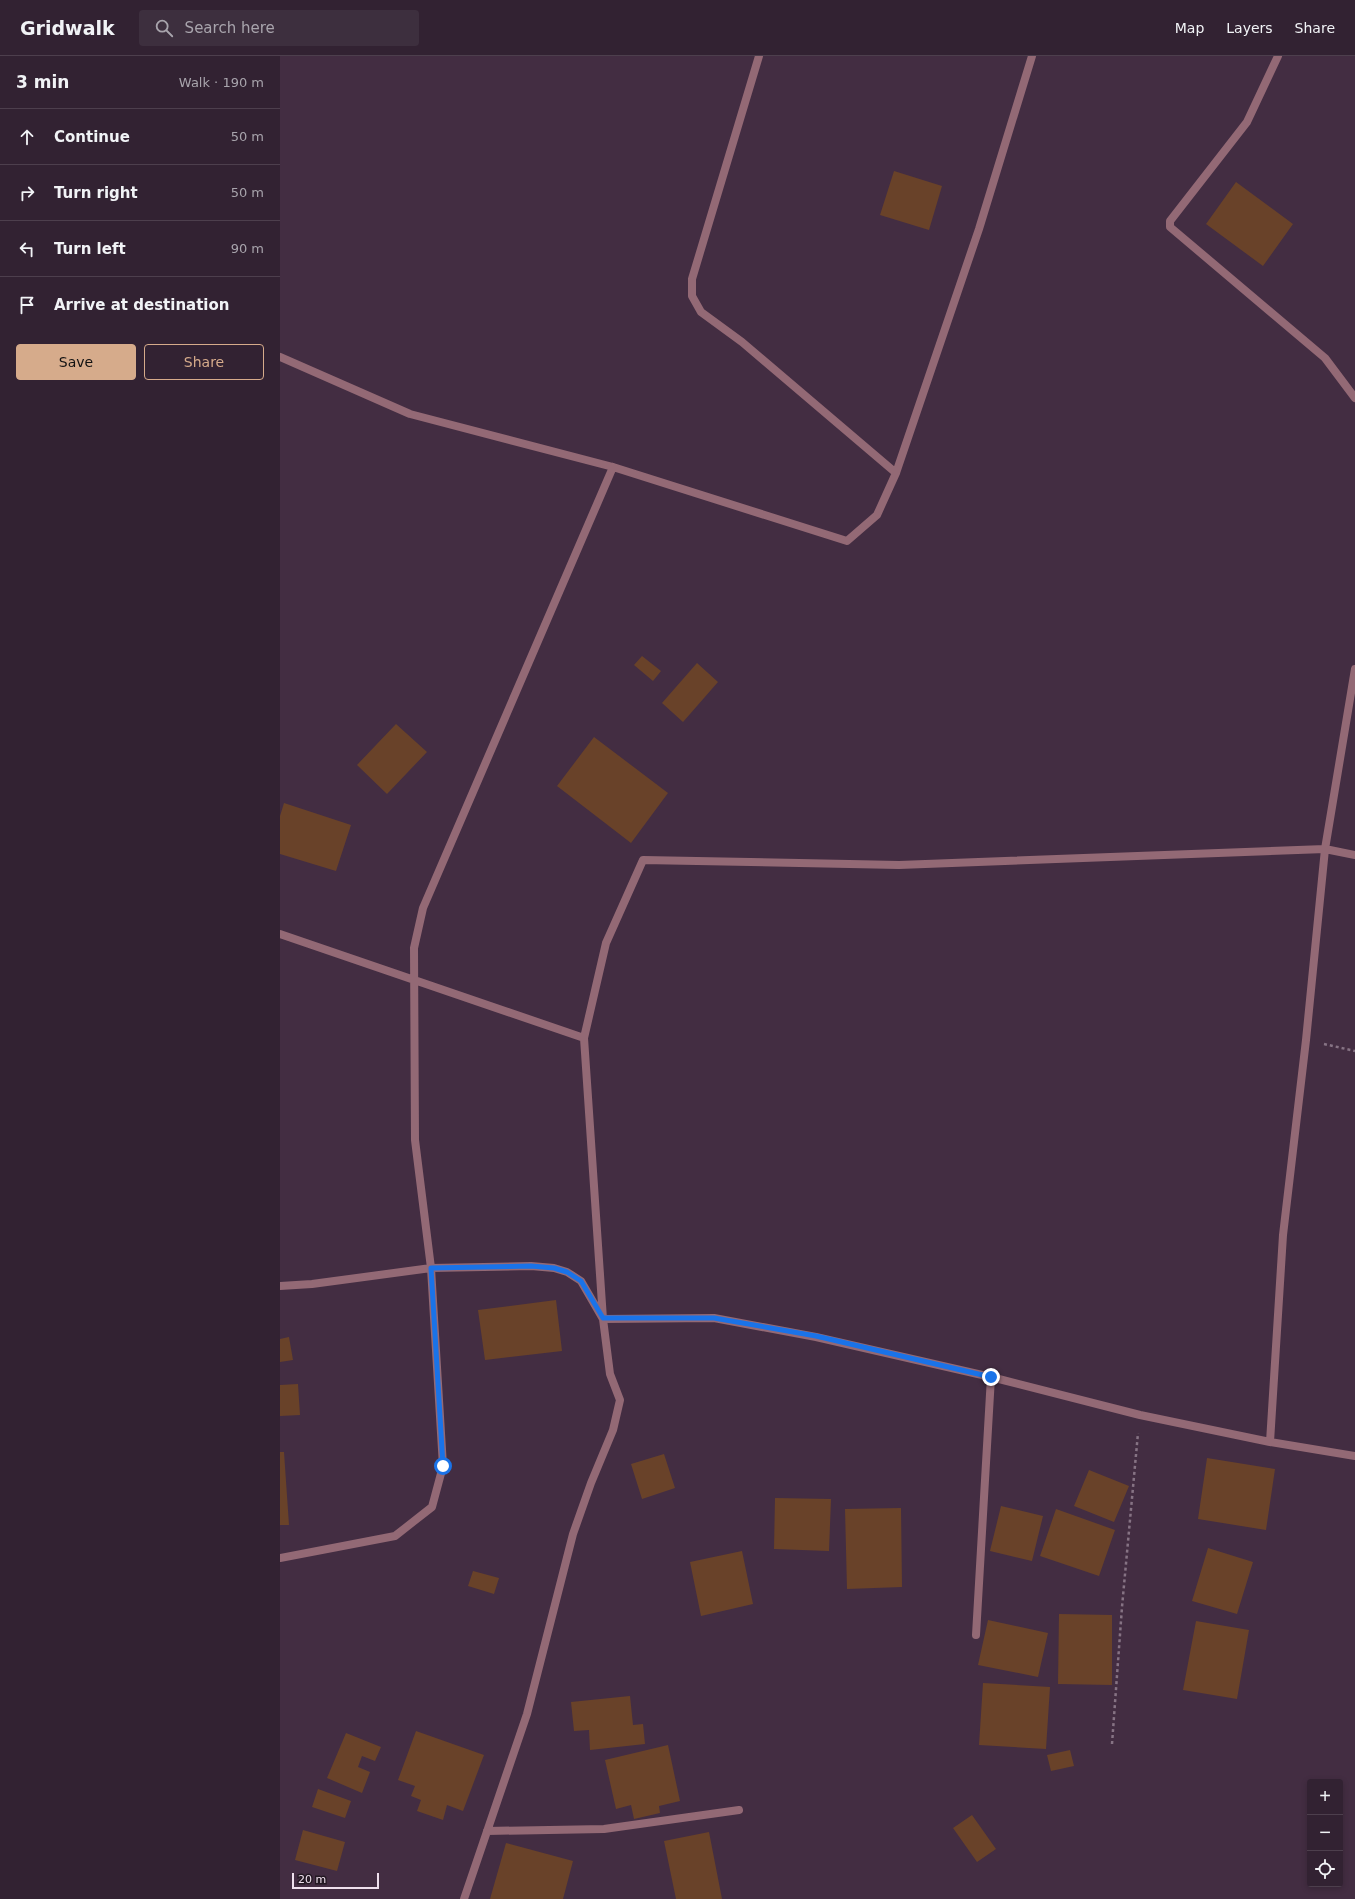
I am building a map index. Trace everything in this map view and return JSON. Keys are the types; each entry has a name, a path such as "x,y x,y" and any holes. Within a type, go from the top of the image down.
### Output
{"street":[{"path":"759,56 692,279 692,296 701,312 742,342 896,473"},
{"path":"280,358 410,414 613,467 847,541 877,515 896,473 979,228 1032,56"},
{"path":"1278,56 1247,122 1170,222 1170,226 1325,358 1355,398"},
{"path":"280,1558 395,1536 432,1507 443,1466 431,1268 416,1140 413,1036 415,981 414,948 423,908 613,467"},
{"path":"1270,1442 1284,1235 1306,1040 1325,849 1355,669"},
{"path":"464,1899 527,1714 573,1534 591,1483 613,1430 620,1400 610,1374 603,1318 584,1038 606,943 643,860 899,865 1325,849 1355,855"},
{"path":"280,934 584,1038"},
{"path":"280,1286 312,1284 431,1268 531,1266 554,1268 567,1272 581,1281 603,1318"},
{"path":"603,1318 714,1318 816,1336 991,1377 1140,1415 1270,1442 1355,1456"},
{"path":"976,1635 991,1377"},
{"path":"487,1831 604,1829 739,1810"}],"path":[{"path":"1306,1040 1355,1051"},
{"path":"1112,1744 1122,1607 1140,1415"}],"building":[{"path":"894,171 942,186 929,230 880,215"},
{"path":"1236,182 1293,224 1263,266 1206,224"},
{"path":"642,656 661,671 653,681 634,665"},
{"path":"697,663 718,682 683,722 662,703"},
{"path":"396,724 427,752 387,794 357,765"},
{"path":"594,737 668,793 631,843 557,786"},
{"path":"284,803 351,825 336,871 280,854 280,816"},
{"path":"556,1300 562,1351 485,1360 478,1310"},
{"path":"289,1337 293,1360 280,1362 280,1339"},
{"path":"298,1384 300,1415 280,1416 280,1385"},
{"path":"280,1452 284,1452 289,1525 280,1525"},
{"path":"664,1454 675,1488 642,1499 631,1464"},
{"path":"1207,1458 1275,1469 1266,1530 1198,1519"},
{"path":"1089,1470 1129,1486 1114,1522 1074,1506"},
{"path":"775,1498 831,1499 829,1551 774,1549"},
{"path":"1001,1506 1043,1516 1032,1561 990,1551"},
{"path":"901,1508 902,1587 847,1589 845,1509"},
{"path":"1056,1509 1115,1530 1099,1576 1040,1556"},
{"path":"1208,1548 1253,1562 1237,1614 1192,1601"},
{"path":"742,1551 753,1604 701,1616 690,1562"},
{"path":"473,1571 499,1578 494,1594 468,1586"},
{"path":"1059,1614 1112,1615 1112,1685 1058,1684"},
{"path":"988,1620 1048,1633 1038,1677 978,1665"},
{"path":"1196,1621 1249,1630 1237,1699 1183,1690"},
{"path":"983,1683 1050,1687 1046,1749 979,1745"},
{"path":"630,1696 633,1725 643,1724 645,1744 590,1750 589,1730 574,1731 571,1702"},
{"path":"416,1731 484,1755 463,1811 447,1805 443,1820 417,1811 421,1800 411,1796 415,1786 398,1780"},
{"path":"346,1733 381,1747 375,1761 362,1756 358,1767 370,1772 362,1793 327,1778"},
{"path":"668,1745 680,1801 659,1806 660,1813 634,1819 631,1805 616,1809 605,1760"},
{"path":"1070,1750 1074,1766 1051,1771 1047,1755"},
{"path":"318,1789 351,1801 345,1818 312,1807"},
{"path":"972,1815 996,1849 977,1862 953,1828"},
{"path":"303,1830 345,1842 337,1871 295,1860"},
{"path":"709,1832 722,1899 676,1899 664,1841"},
{"path":"506,1843 573,1861 563,1899 490,1899"}],"route":[{"path":"443,1466 431,1268 531,1266 554,1268 567,1272 581,1281 603,1318 714,1318 816,1336 991,1377"}]}
